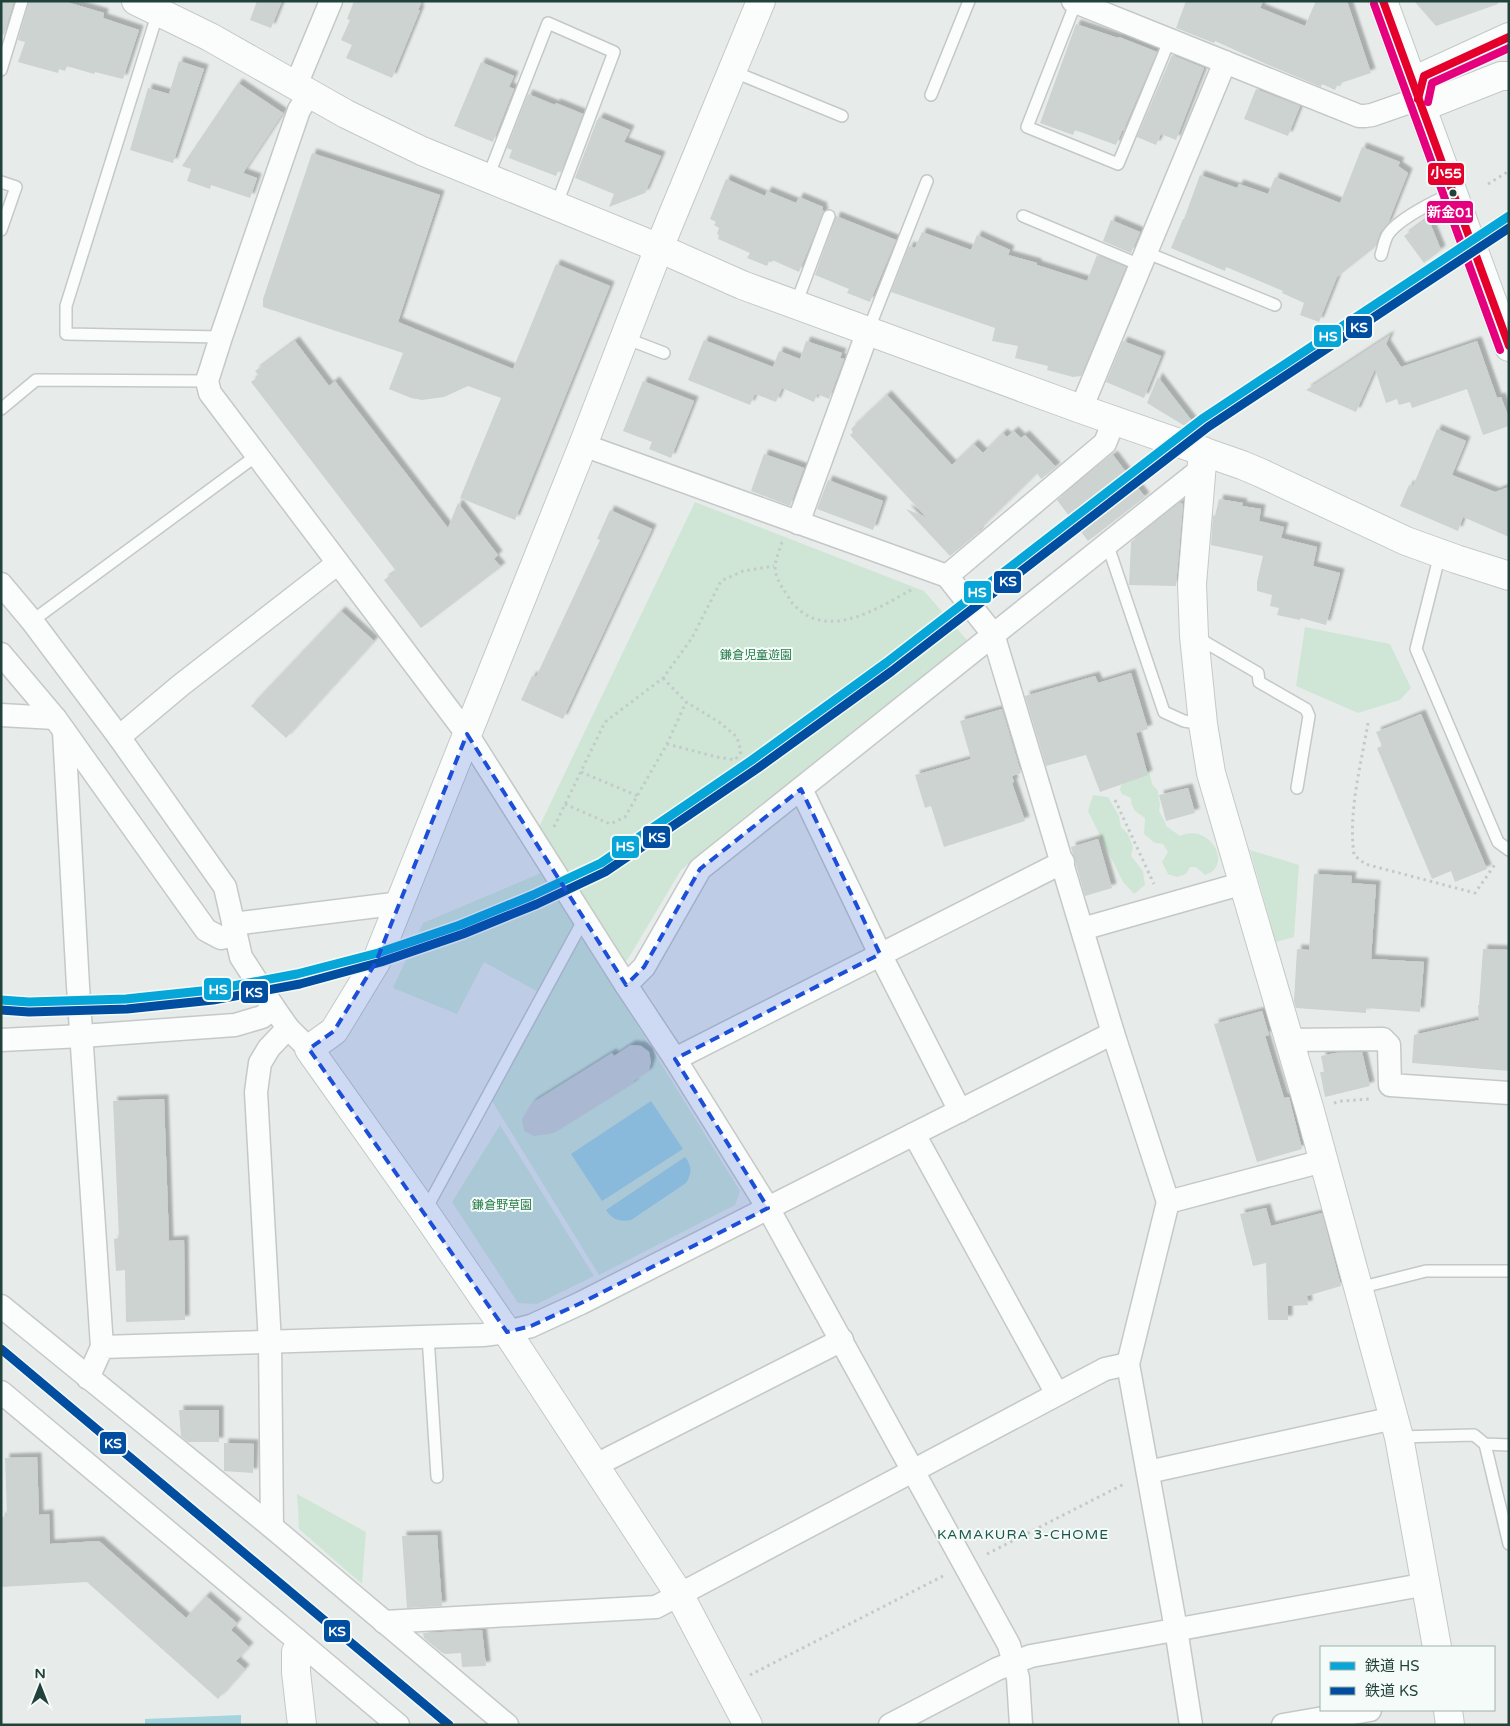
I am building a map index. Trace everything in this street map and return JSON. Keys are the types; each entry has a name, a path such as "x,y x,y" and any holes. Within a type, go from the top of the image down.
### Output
{"street":[{"path":"331,1 303,89 299,110 207,381 210,393 467,734 768,1208 1009,1645 1015,1661 1018,1678 1020,1725"},
{"path":"310,1049 334,1031 376,962 583,444 659,248 761,1"},
{"path":"1383,1 1452,194 1502,302 1509,347"},
{"path":"1074,2 1359,116 1372,115 1418,99 1435,102 1502,76 1509,76"},
{"path":"147,6 210,37 346,114 414,147 659,248 742,285 1114,421 1201,460 1261,473 1406,541 1509,576"},
{"path":"1418,99 1424,76 1509,37"},
{"path":"1081,409 1224,62"},
{"path":"794,522 868,331"},
{"path":"947,576 1105,443 1114,421"},
{"path":"583,444 947,576 994,634 1082,929 1168,1202 1128,1364 1176,1629 1191,1725"},
{"path":"626,985 644,967 700,869 1107,543 1201,460"},
{"path":"1201,460 1192,584 1194,636 1203,724 1211,773 1310,1111 1396,1428 1427,1584 1437,1646"},
{"path":"119,737 181,685 338,563"},
{"path":"1,584 32,621 119,737 225,887 241,957 288,1028 310,1049 507,1332 679,1594 748,1725"},
{"path":"1,654 60,724 206,930 221,938 234,930 400,903"},
{"path":"1,715 60,724"},
{"path":"60,724 102,1347 88,1378"},
{"path":"800,789 880,954 960,1111"},
{"path":"675,1059 1063,862"},
{"path":"1082,929 1244,883"},
{"path":"1,1040 235,1025 262,1017 274,1008"},
{"path":"272,1527 270,1343 256,1092 260,1063 269,1048 288,1028"},
{"path":"102,1347 483,1335 531,1326 573,1307 1114,1033"},
{"path":"1289,1040 1383,1039 1389,1045 1390,1085 1509,1093"},
{"path":"914,1134 1057,1394"},
{"path":"1168,1202 1323,1161"},
{"path":"1,1306 272,1527 507,1725"},
{"path":"594,1466 842,1340"},
{"path":"384,1622 656,1607 1105,1369 1128,1364"},
{"path":"1,1392 296,1646 398,1725"},
{"path":"1148,1472 1396,1428"},
{"path":"890,1725 997,1669 1031,1656 1427,1584"},
{"path":"296,1646 296,1672 302,1725"},
{"path":"1283,1725 1364,1711"},
{"path":"1448,1711 1450,1725"}],"lane":[{"path":"1,70 22,1"},
{"path":"931,95 969,1"},
{"path":"1074,2 1027,127 1118,164 1170,40"},
{"path":"147,6 66,306 66,334 221,337"},
{"path":"488,177 548,24 614,52 556,206"},
{"path":"732,71 842,116"},
{"path":"868,331 927,181"},
{"path":"1,182 16,187 1,230"},
{"path":"1381,254 1388,235 1396,227 1430,203 1452,194"},
{"path":"796,304 830,216"},
{"path":"1023,216 1275,305"},
{"path":"625,338 664,353"},
{"path":"1,409 36,380 207,381"},
{"path":"32,621 256,456"},
{"path":"1107,543 1164,712 1184,721 1203,724"},
{"path":"1440,554 1416,649 1498,842 1508,849"},
{"path":"1194,636 1258,673 1259,682 1306,709 1308,716 1296,788"},
{"path":"424,1211 584,919"},
{"path":"1357,1289 1426,1271 1509,1271"},
{"path":"428,1336 437,1478"},
{"path":"1396,1428 1474,1435 1484,1444 1509,1544"},
{"path":"1484,1444 1509,1445"}],"path":[{"path":"1488,184 1509,171"},
{"path":"794,522 774,566 776,577 796,607 817,620 838,621 863,616 923,583 947,576"},
{"path":"553,828 606,722 663,678 692,638 721,581 743,571 774,566"},
{"path":"663,678 686,702 719,722 737,737 741,752 735,760 667,744"},
{"path":"565,804 610,824 625,817 667,744 686,702"},
{"path":"1368,723 1355,797 1352,840 1354,855 1365,864 1475,893 1508,849"},
{"path":"581,772 638,796"},
{"path":"1115,800 1153,880 1162,905"},
{"path":"1310,1111 1342,1100 1383,1098 1390,1085"}],"highlighted area":[{"path":"467,734 626,985 644,967 700,869 801,789 880,954 675,1059 768,1208 581,1303 531,1326 507,1332 309,1049 334,1031 376,962"}],"green space":[{"name":"鎌倉児童遊園","path":"695,502 924,591 967,640 681,870 631,954 611,983 740,1191 735,1205 599,1275 492,1101 547,997 484,962 457,1014 393,988 423,923 560,865 539,827"},
{"path":"1305,627 1390,644 1411,688 1400,700 1358,713 1296,686"},
{"path":"1132,751 1143,759 1149,770 1152,784 1158,791 1159,811 1166,826 1180,836 1191,833 1201,835 1215,847 1218,863 1213,870 1205,875 1196,867 1190,867 1186,874 1177,877 1168,874 1162,862 1168,852 1163,844 1155,843 1144,834 1145,818 1135,810 1131,798 1122,794 1120,790"},
{"path":"1093,795 1108,797 1119,816 1121,827 1128,834 1133,847 1131,856 1143,871 1145,885 1134,894 1123,882 1088,811"},
{"path":"1250,850 1299,865 1294,937 1276,942"},
{"name":"鎌倉野草園","path":"500,1125 594,1276 537,1304 518,1303 452,1202"},
{"path":"297,1494 366,1532 362,1584 299,1529"}],"water":[{"path":"651,1101 683,1149 602,1201 571,1154"},
{"path":"685,1157 689,1163 690,1170 686,1183 631,1220 617,1220 606,1210"},
{"path":"241,1715 241,1725 145,1725 145,1719"}],"building":[{"path":"1,1 14,1 4,35 1,34"},
{"path":"29,1 63,1 104,13 103,18 139,30 123,79 95,72 94,74 67,66 65,71 59,69 58,73 18,62 25,42 18,40"},
{"path":"257,1 282,1 271,28 250,20"},
{"path":"354,1 422,1 392,78 346,58 352,45 341,40 350,20 347,19"},
{"path":"1186,1 1263,1 1260,8 1305,26 1316,1 1347,1 1371,73 1338,84 1335,90 1322,84 1321,87 1215,41 1214,43 1176,28"},
{"path":"1414,1 1498,1 1498,4 1436,26"},
{"path":"1076,24 1119,37 1157,52 1116,145 1075,130 1073,135 1040,123"},
{"path":"1172,55 1204,68 1176,140 1161,134 1156,145 1137,137"},
{"path":"179,61 204,69 173,163 130,150 148,88 169,94"},
{"path":"481,62 514,76 509,87 514,89 493,142 454,126"},
{"path":"238,83 283,113 243,173 257,178 250,198 211,185 210,189 187,181 191,169 182,166"},
{"path":"1256,89 1300,106 1288,136 1244,119"},
{"path":"528,94 583,114 561,172 558,171 556,176 509,158 512,150 507,148"},
{"path":"599,117 630,130 624,142 661,156 645,193 609,207 614,194 575,178"},
{"path":"1362,147 1400,162 1398,166 1408,173 1388,223 1380,233 1375,247 1337,277 1319,322 1300,315 1304,303 1282,293 1283,291 1226,267 1225,271 1171,248 1200,175 1237,188 1239,184 1268,194 1275,177 1340,203"},
{"path":"312,153 440,195 398,322 513,369 556,264 610,286 515,520 460,498 501,398 468,386 444,397 422,400 411,398 389,389 403,353 263,307 263,299"},
{"path":"726,179 765,196 767,191 796,203 799,197 823,207 822,210 824,211 799,272 770,259 767,266 747,258 750,253 718,239 719,228 714,225 716,222 710,219"},
{"path":"836,216 896,240 870,302 847,293 849,289 815,275"},
{"path":"1428,218 1441,250 1424,263 1404,236"},
{"path":"1111,220 1140,232 1131,253 1103,241"},
{"path":"922,232 971,250 977,235 1010,250 1008,255 1087,281 1097,255 1126,267 1081,376 1073,377 1047,370 1048,366 1015,358 1018,346 992,341 995,328 891,292 909,246 915,248"},
{"path":"1390,335 1386,344 1401,367 1477,341 1497,398 1501,397 1509,418 1509,426 1483,435 1467,389 1412,408 1410,402 1399,405 1397,399 1386,403 1375,369 1356,412 1306,390"},
{"path":"704,340 773,367 779,351 800,359 806,341 842,353 840,358 844,359 829,399 817,394 814,402 782,388 776,402 755,394 750,405 688,380"},
{"path":"295,341 329,386 335,381 448,528 458,503 498,555 494,559 501,567 421,628 384,580 396,571 251,382 259,376 255,371"},
{"path":"1123,341 1161,356 1144,398 1106,382"},
{"path":"1158,377 1202,434 1202,435 1147,403"},
{"path":"643,381 694,401 671,458 649,449 652,442 623,431"},
{"path":"887,395 952,465 974,444 983,453 1003,433 1007,437 1014,431 1021,438 1025,435 1056,467 1041,479 1037,473 979,532 950,556 906,509 926,517 850,435 853,432 851,429"},
{"path":"1437,429 1466,441 1452,475 1495,492 1509,487 1509,537 1463,517 1458,531 1400,506 1409,485 1413,486"},
{"path":"764,454 804,468 790,506 751,491"},
{"path":"1113,455 1145,497 1088,541 1057,500"},
{"path":"828,480 883,501 873,530 817,509"},
{"path":"1219,499 1243,503 1242,506 1261,509 1259,521 1284,527 1281,538 1317,547 1313,566 1340,573 1326,625 1301,618 1300,620 1277,615 1279,608 1270,606 1272,595 1257,591 1257,582 1263,556 1211,545 1213,515 1215,516"},
{"path":"1180,503 1183,504 1176,586 1129,585 1131,542"},
{"path":"610,510 652,529 563,719 521,700 532,676 536,677 600,540 597,539"},
{"path":"341,611 374,641 286,738 251,706"},
{"path":"1131,673 1148,729 1136,733 1148,775 1100,792 1086,755 1046,766 1025,696 1095,676 1098,683"},
{"path":"1002,709 1021,773 1012,776 1014,782 1012,783 1025,821 944,847 931,806 925,808 915,775 971,759 960,721"},
{"path":"1421,714 1487,869 1455,882 1451,871 1432,879 1377,748 1382,746 1376,732"},
{"path":"1188,788 1195,813 1166,821 1159,795"},
{"path":"1098,839 1112,888 1085,896 1071,847"},
{"path":"1314,874 1352,876 1351,883 1376,885 1371,959 1424,962 1420,1012 1366,1008 1366,1013 1296,1008 1294,1001 1297,949 1309,950"},
{"path":"1483,949 1509,950 1509,1071 1412,1063 1414,1035 1479,1020 1478,1005"},
{"path":"1262,1011 1269,1035 1265,1036 1284,1098 1289,1097 1302,1149 1257,1162 1214,1024"},
{"path":"631,1045 641,1046 649,1052 651,1062 648,1072 633,1081 634,1083 554,1133 534,1136 524,1131 522,1119 532,1103 612,1053 614,1056"},
{"path":"1362,1052 1370,1086 1325,1097 1320,1072 1324,1072 1321,1056 1335,1053"},
{"path":"164,1099 169,1241 184,1240 185,1320 126,1322 125,1270 116,1271 114,1239 119,1238 113,1101"},
{"path":"1266,1208 1271,1226 1322,1213 1341,1286 1307,1296 1308,1305 1288,1306 1288,1320 1268,1320 1266,1263 1253,1266 1240,1214"},
{"path":"179,1410 219,1410 219,1442 188,1442 181,1436"},
{"path":"224,1443 254,1444 253,1473 224,1471"},
{"path":"37,1457 39,1515 49,1514 50,1544 99,1541 186,1618 206,1596 237,1623 231,1630 249,1647 236,1661 245,1669 218,1699 87,1582 1,1587 1,1517 7,1516 5,1458"},
{"path":"437,1535 442,1606 407,1608 402,1536"},
{"path":"482,1630 486,1666 462,1667 461,1653 445,1654 441,1652 424,1638 423,1633"}],"rail line":[{"name":"HS","path":"1,1000 29,1002 126,999 211,990 297,974 378,953 460,925 533,895 601,863 752,760 886,663 1202,419 1509,216"},
{"name":"KS","path":"1,1010 29,1012 127,1009 213,1000 300,984 381,962 463,934 537,904 605,872 758,768 892,671 1208,427 1509,228"},
{"name":"KS","path":"1,1349 449,1725"}],"transit line":[{"name":"小55","path":"1383,1 1509,346"},
{"name":"新金01","path":"1374,4 1500,350"},
{"name":"小55","path":"1418,99 1424,76 1509,37"},
{"name":"新金01","path":"1428,102 1432,83 1509,48"}],"district":[{"name":"KAMAKURA 3-CHOME","path":"1023,1534"}]}
